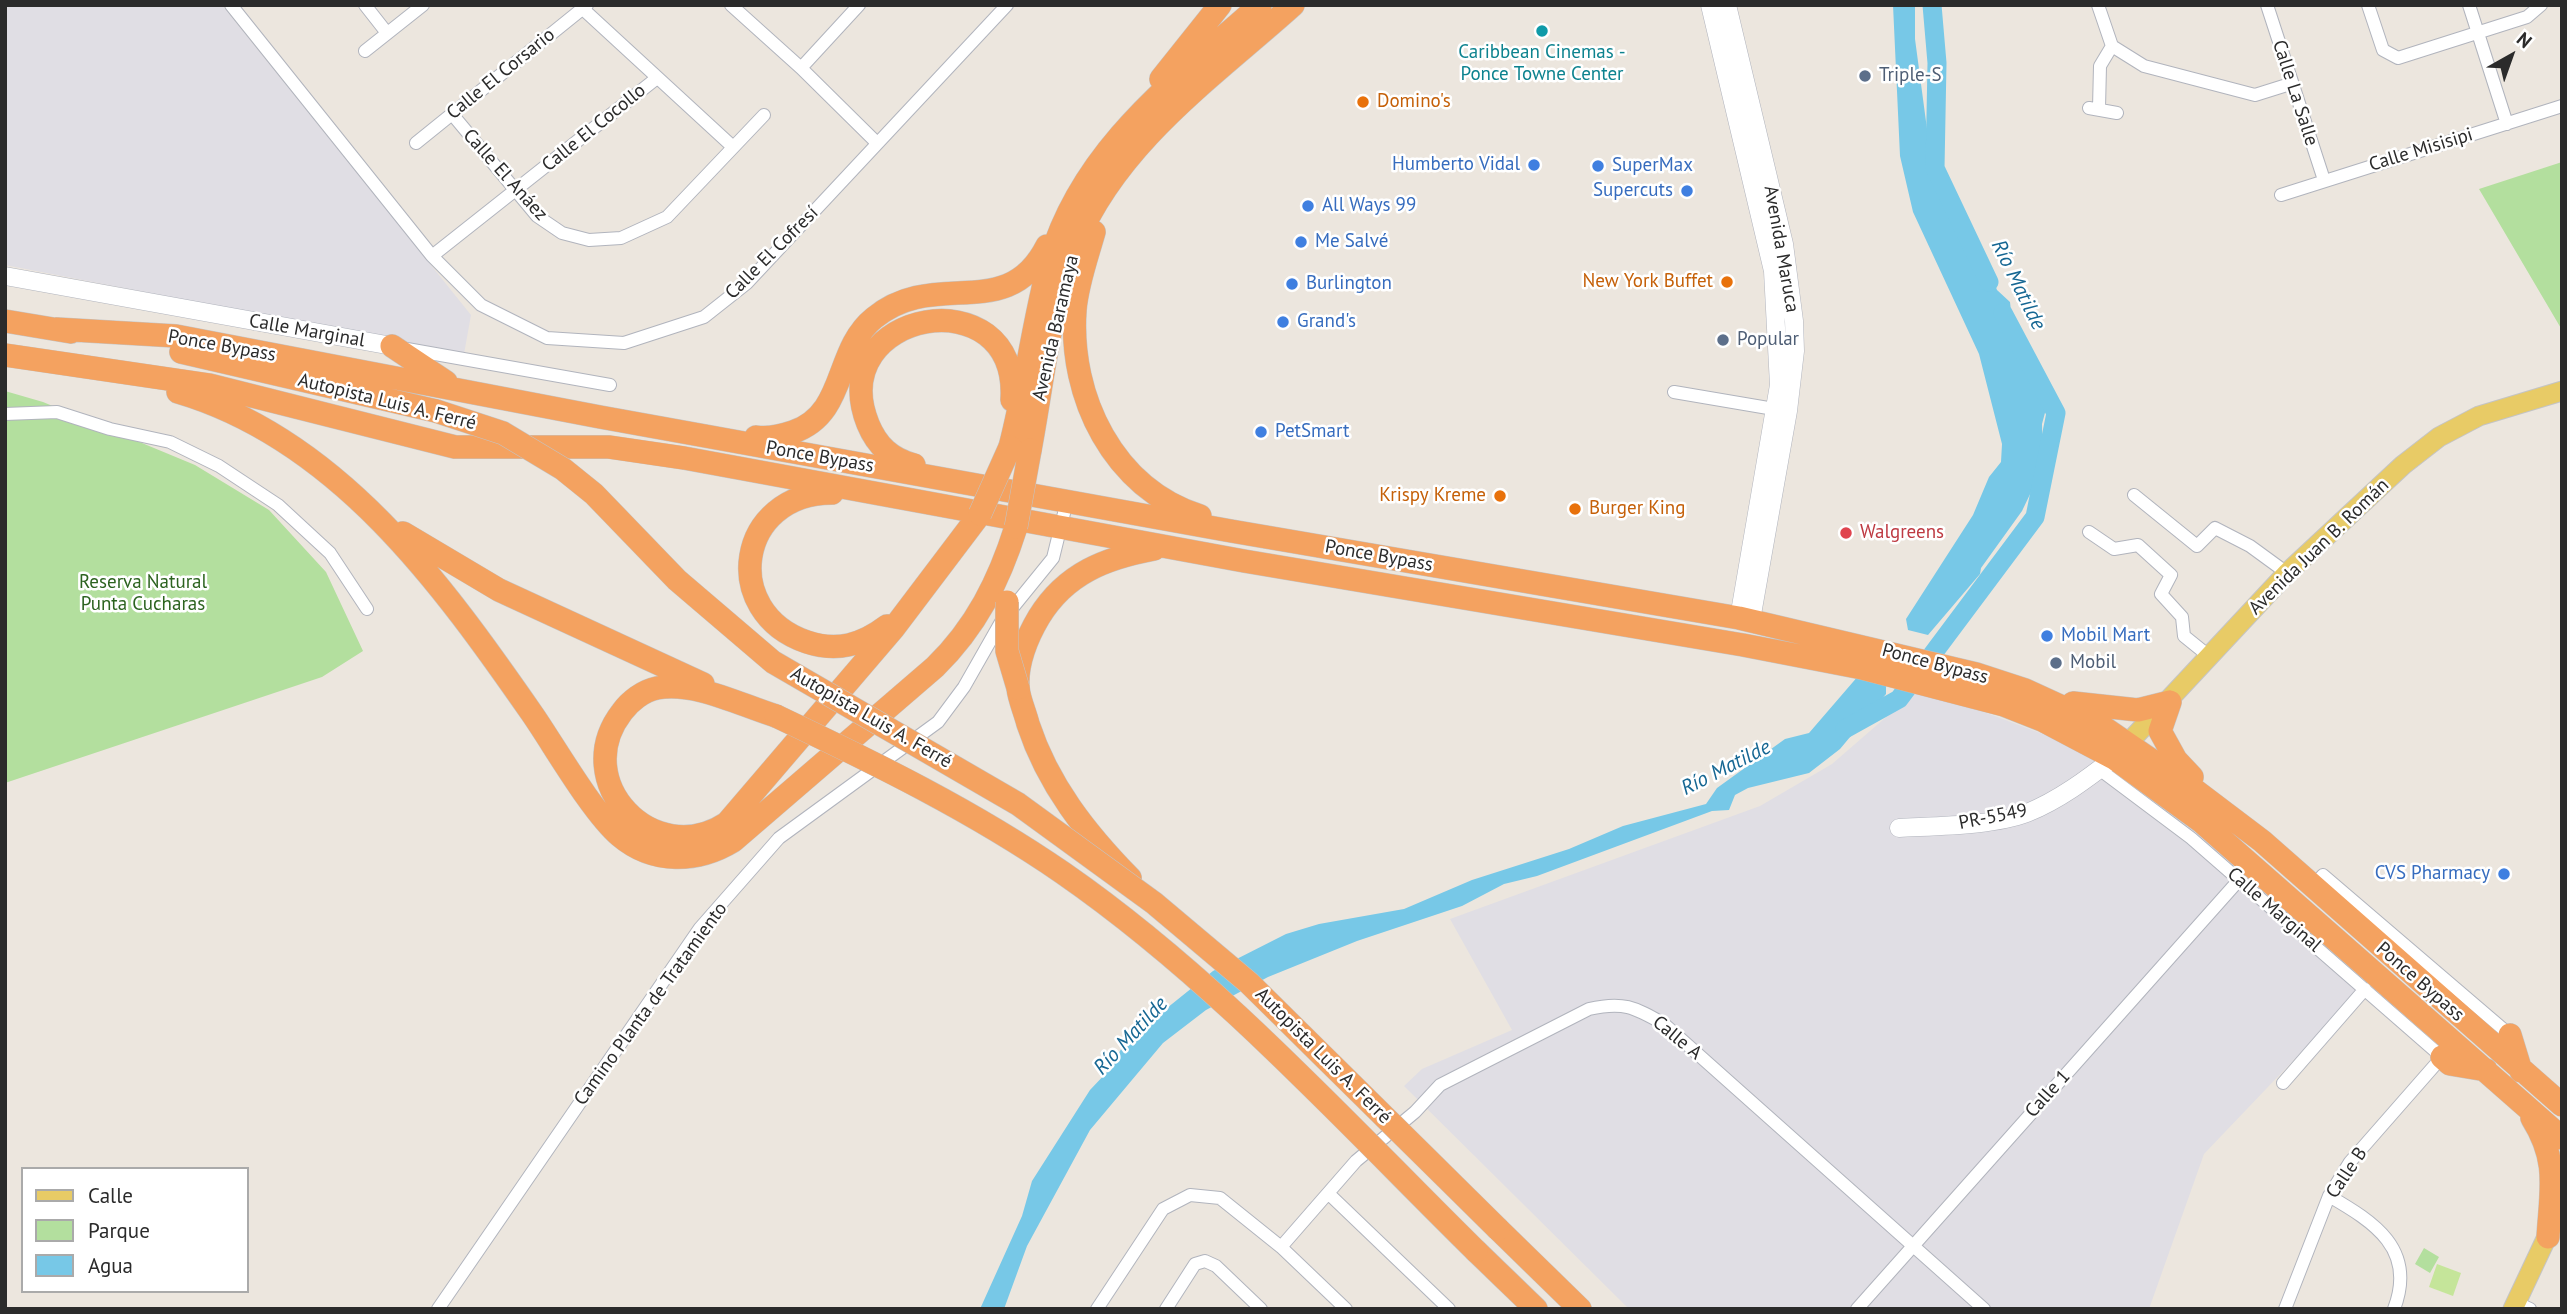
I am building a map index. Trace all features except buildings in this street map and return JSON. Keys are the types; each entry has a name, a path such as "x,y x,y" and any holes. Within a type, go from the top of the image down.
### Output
{"highway":[{"path":"1125,127 1220,5"},
{"name":"Avenida Baramaya","path":"1016,527 1017,445 1051,258 1077,195 1097,162 1125,127 1260,5"},
{"name":"Avenida Baramaya","path":"909,608 962,541 1017,445 1067,267 1085,225 1110,180 1152,131 1293,5"},
{"path":"1110,180 1105,210 1095,229 1075,308 1076,359 1088,406 1114,454 1138,480 1162,498 1231,531"},
{"path":"754,440 789,434 815,421 834,397 851,347 862,330 891,306 930,293 985,291 1022,281 1038,264 1077,195"},
{"path":"956,481 935,470 896,458 879,445 862,410 860,394 863,378 877,350 893,334 914,323 943,319 962,322 988,337 1006,359 1010,371 1013,388 1009,425 1017,445"},
{"path":"5,321 57,329"},
{"name":"Ponce Bypass","path":"57,329 176,336 691,433 722,430 754,440 956,481 1231,531 1745,619 1866,658 1952,679 2038,695 2097,723 2114,757 2244,856 2486,1070 2526,1085 2562,1105"},
{"name":"Autopista Luis A. Ferré","path":"57,329 173,350 436,411 503,433 563,470 594,494 677,580 773,662 1018,804 1154,903 1249,983 1580,1309"},
{"path":"392,346 441,380 468,392"},
{"path":"5,355 118,373 220,405 259,424 380,518 504,674 618,835 642,850 659,856 692,857 722,848 749,829 935,667 983,608 999,576 1016,527"},
{"name":"Ponce Bypass","path":"118,373 209,385 400,436 454,447 609,447 684,458 1061,528 1866,658"},
{"path":"867,492 806,495 775,512 752,549 750,564 753,591 777,627 800,640 828,648 850,646 865,640 909,608"},
{"name":"Autopista Luis A. Ferré","path":"380,518 447,562 499,590 776,716 953,804 1064,873 1235,1014 1536,1309"},
{"path":"1016,527 1006,621 1007,651 1033,739 1050,775 1074,815 1094,841 1154,903"},
{"path":"1018,688 1021,660 1035,624 1056,594 1084,570 1119,556 1170,546"},
{"path":"776,716 699,691 655,688 640,695 616,720 608,738 604,757 613,795 624,810 656,833 688,836 718,829 735,815 909,608"},
{"name":"Ponce Bypass","path":"1952,679 2042,720 2234,820 2313,886 2526,1085 2562,1138"},
{"path":"2038,695 2090,707 2138,710 2169,702"},
{"path":"2169,702 2160,731 2176,761 2234,820"},
{"path":"2510,1035 2552,1164 2555,1233"},
{"path":"2442,1057 2450,1064 2486,1070"},
{"path":"2526,1085 2562,1088"}],"main road":[{"name":"Avenida Juan B. Román","path":"2114,757 2169,702 2287,573 2403,465 2439,437 2479,416 2562,391"},
{"path":"2519,1307 2555,1233 2562,1201"}],"street":[{"name":"Calle El Cofresí","path":"231,5 432,256 481,305 547,338 624,343 704,317 747,283 1007,5"},
{"path":"365,5 387,33"},
{"path":"365,51 423,5"},
{"path":"730,5 801,68 877,143"},
{"path":"801,68 859,5"},
{"name":"Avenida Maruca","path":"1710,5 1773,271 1779,350 1779,385 1745,619"},
{"name":"Avenida Maruca","path":"1727,5 1784,244 1795,351 1788,411 1745,619"},
{"path":"2098,5 2112,46 2144,66 2255,95 2290,83"},
{"name":"Calle La Salle","path":"2267,5 2290,83 2324,180"},
{"path":"2368,5 2382,50 2398,58 2526,17 2541,5"},
{"path":"2469,5 2507,124"},
{"path":"585,7 657,78 733,147"},
{"name":"Calle El Corsario","path":"416,143 585,7"},
{"path":"2112,46 2100,66 2094,108 2117,113"},
{"name":"Calle El Cocollo","path":"432,256 657,78"},
{"name":"Calle Misisipi","path":"2281,195 2562,106"},
{"name":"Calle El Anáez","path":"452,114 537,216 562,233 589,240 621,238 667,217 764,115"},
{"name":"Calle Marginal","path":"5,276 610,385"},
{"path":"1674,392 1774,409"},
{"path":"5,414 57,412 110,429 170,443 219,466 278,505 330,553 367,609"},
{"path":"2134,495 2197,546 2215,528 2250,546 2287,573"},
{"name":"Camino Planta de Tratamiento","path":"438,1309 700,928 779,838 938,722 964,687 1001,622 1053,558 1068,501"},
{"path":"2089,532 2114,549 2138,545 2171,575 2161,594 2182,617 2185,636 2210,657"},
{"name":"Calle Marginal","path":"2114,757 2147,803 2442,1057"},
{"name":"PR-5549","path":"1899,828 1964,824 2026,814 2079,785 2114,757"},
{"path":"2313,886 2323,875 2510,1035"},
{"name":"Calle 1","path":"1857,1309 2239,880"},
{"path":"2283,1083 2365,989"},
{"name":"Calle A","path":"1281,1248 1356,1161 1415,1112 1440,1085 1589,1009 1611,1004 1634,1007 1664,1024 1984,1309"},
{"name":"Calle B","path":"2285,1309 2329,1196 2350,1162 2442,1057"},
{"path":"1097,1309 1163,1209 1190,1195 1220,1198 1281,1248 1346,1309"},
{"path":"1329,1195 1449,1309"},
{"path":"2329,1196 2360,1212 2395,1251 2402,1280 2394,1309"},
{"path":"1166,1309 1195,1264 1205,1261 1216,1266 1261,1309"}],"shaded area":[{"path":"5,5 222,5 471,315 464,354 5,265"},
{"path":"1915,692 1984,712 2048,736 2141,785 2372,978 2204,1154 2149,1309 1629,1309 1404,1086 1422,1069 1512,1030 1450,919 1760,806 1832,764"}],"green space":[{"path":"2562,162 2562,330 2479,189"},
{"name":"Reserva Natural Punta Cucharas","path":"5,391 43,402 195,465 269,510 326,572 363,651 322,677 5,783"},
{"path":"2424,1248 2439,1257 2430,1273 2415,1264"},
{"path":"2437,1264 2461,1273 2453,1296 2429,1287"}],"water":[{"path":"1893,5 1915,5 1915,39 1927,129 1944,164 1945,195 1953,226 1963,244 1989,270 1997,290 2010,302 2015,348 2038,381 2046,409 2042,424 2043,467 2022,511 1981,568 1980,574 1928,635 1908,630 1906,619 1973,515 1989,477 2001,462 2002,444 1979,354 1913,212 1900,156"},
{"name":"Río Matilde","path":"1859,675 1886,685 1886,694 1840,749 1809,773 1748,788 1735,795 1729,810 1712,811 1537,876 1504,884 1462,906 1357,941 1268,977 1206,1010 1163,1043 1090,1130 1027,1246 1004,1309 980,1309 1022,1216 1032,1181 1090,1090 1108,1071 1126,1041 1213,971 1286,934 1319,924 1404,909 1472,880 1569,849 1623,826 1706,804 1717,788 1785,739 1809,733"}],"waterway":[{"name":"Río Matilde","path":"1932,5 1937,63 1935,168 1989,282"},
{"name":"Río Matilde","path":"1845,729 1899,699 2035,517 2056,413 2003,313"}],"place":[{"name":"Caribbean Cinemas - Ponce Towne Center","path":"1542,31"},
{"name":"Triple-S","path":"1865,76"},
{"name":"Domino's","path":"1363,102"},
{"name":"Humberto Vidal","path":"1534,165"},
{"name":"SuperMax","path":"1598,166"},
{"name":"Supercuts","path":"1687,191"},
{"name":"All Ways 99","path":"1308,206"},
{"name":"Me Salvé","path":"1301,242"},
{"name":"New York Buffet","path":"1727,282"},
{"name":"Burlington","path":"1292,284"},
{"name":"Grand's","path":"1283,322"},
{"name":"Popular","path":"1723,340"},
{"name":"PetSmart","path":"1261,432"},
{"name":"Krispy Kreme","path":"1500,496"},
{"name":"Burger King","path":"1575,509"},
{"name":"Walgreens","path":"1846,533"},
{"name":"Mobil Mart","path":"2047,636"},
{"name":"Mobil","path":"2056,663"},
{"name":"CVS Pharmacy","path":"2504,874"}]}
